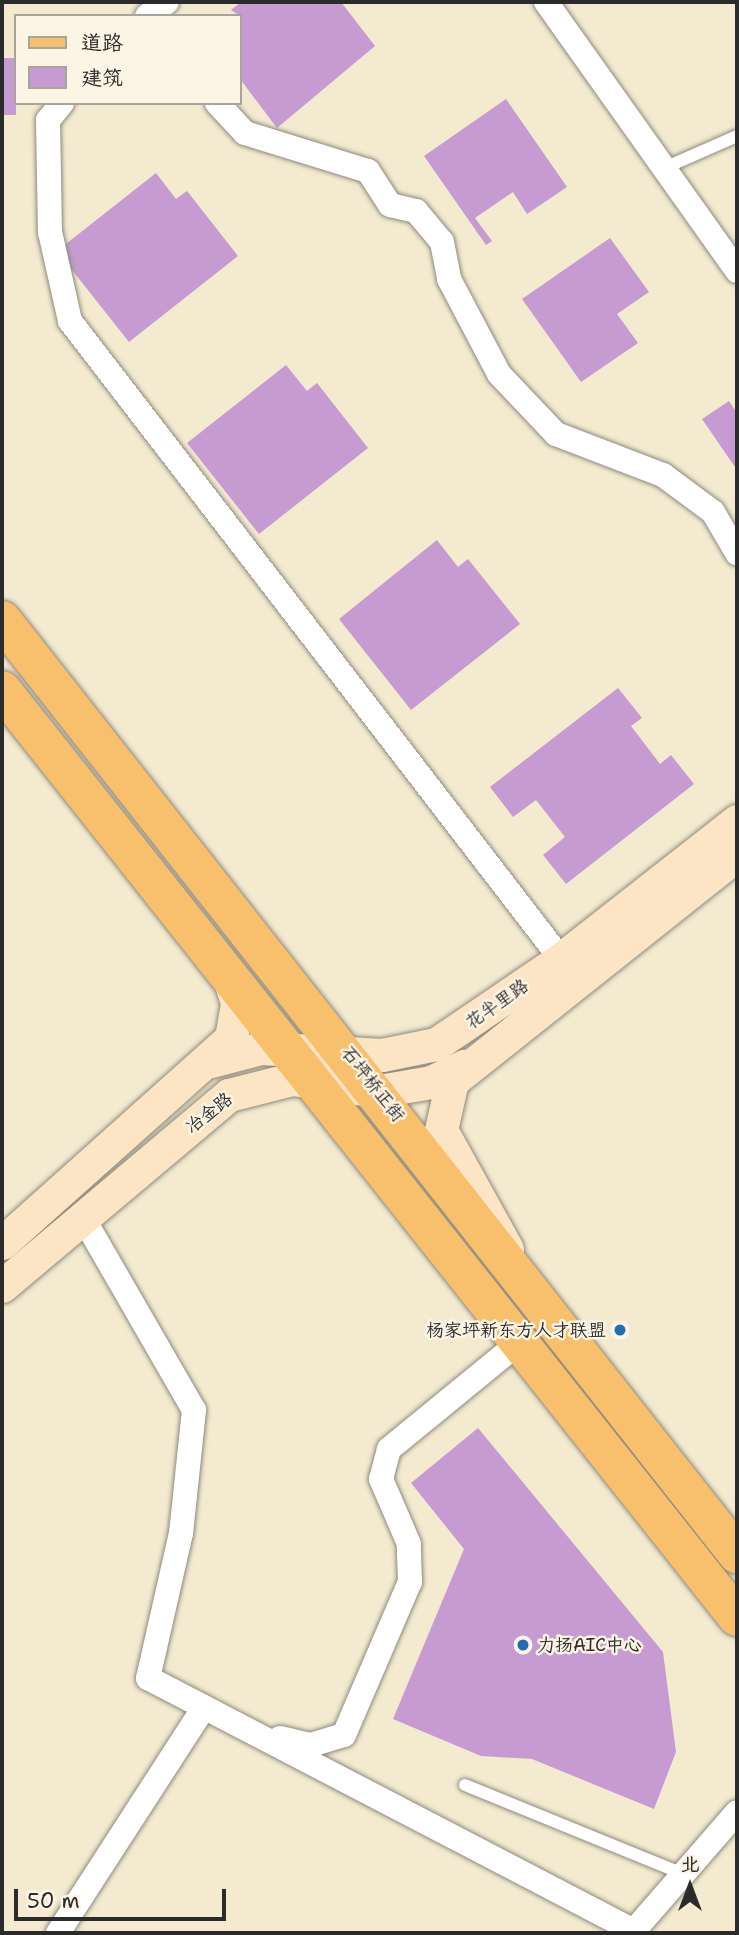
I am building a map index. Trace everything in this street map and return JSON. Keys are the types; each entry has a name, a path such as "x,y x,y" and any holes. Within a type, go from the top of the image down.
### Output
{"main road":[{"name":"石坪桥正街","path":"2,620 350,1054 737,1554"},
{"path":"2,690 289,1046 737,1617"},
{"name":"花半里路","path":"211,1061 289,1046 350,1054 411,1051 456,1033 561,959 737,821"},
{"name":"花半里路","path":"514,1267 491,1211 441,1130 444,1099 464,1066 737,854"},
{"name":"冶金路","path":"2,1243 211,1061 237,1021 228,971"},
{"path":"229,1095 289,1046 297,1012 287,976"},
{"path":"393,1179 370,1121 379,1091 456,1033"},
{"name":"冶金路","path":"2,1286 229,1095 270,1081 317,1083 379,1091 431,1082 464,1066"}],"street":[{"path":"150,14 167,2"},
{"path":"545,2 661,169 728,247 737,271"},
{"path":"60,105 48,120 50,232 70,321 561,959"},
{"path":"219,105 244,133 368,171 390,205 416,211 442,242 449,279 509,384 556,433 663,475 713,512 737,553"},
{"path":"82,1216 194,1410 181,1533 148,1678 633,1932 681,1873 737,1812"},
{"path":"253,1732 310,1745 334,1741 350,1726 412,1573 409,1544 381,1479 389,1449 521,1341"},
{"path":"58,1933 204,1707"}],"lane":[{"path":"661,169 737,136"},
{"path":"465,1785 681,1873"}],"building":[{"path":"241,2 341,2 375,46 277,128 242,82 242,14 231,10"},
{"path":"2,58 14,58 16,115 2,115"},
{"path":"506,99 567,187 527,214 513,192 475,218 492,241 486,245 424,156"},
{"path":"156,173 176,199 187,191 238,256 129,342 57,251"},
{"path":"610,238 649,292 617,314 638,343 581,382 522,299"},
{"path":"286,365 307,391 317,383 368,448 259,534 187,443"},
{"path":"729,401 737,413 737,470 702,419"},
{"path":"437,540 458,567 468,559 520,624 411,710 339,619"},
{"path":"618,688 642,718 631,726 660,764 671,755 694,784 566,884 543,855 565,837 536,800 513,817 490,787"},
{"path":"478,1428 663,1652 676,1752 654,1809 532,1759 481,1756 393,1719 464,1549 411,1483"}],"place":[{"name":"杨家坪新东方人才联盟","path":"620,1330"},
{"name":"力扬AIC中心","path":"523,1645"}]}
